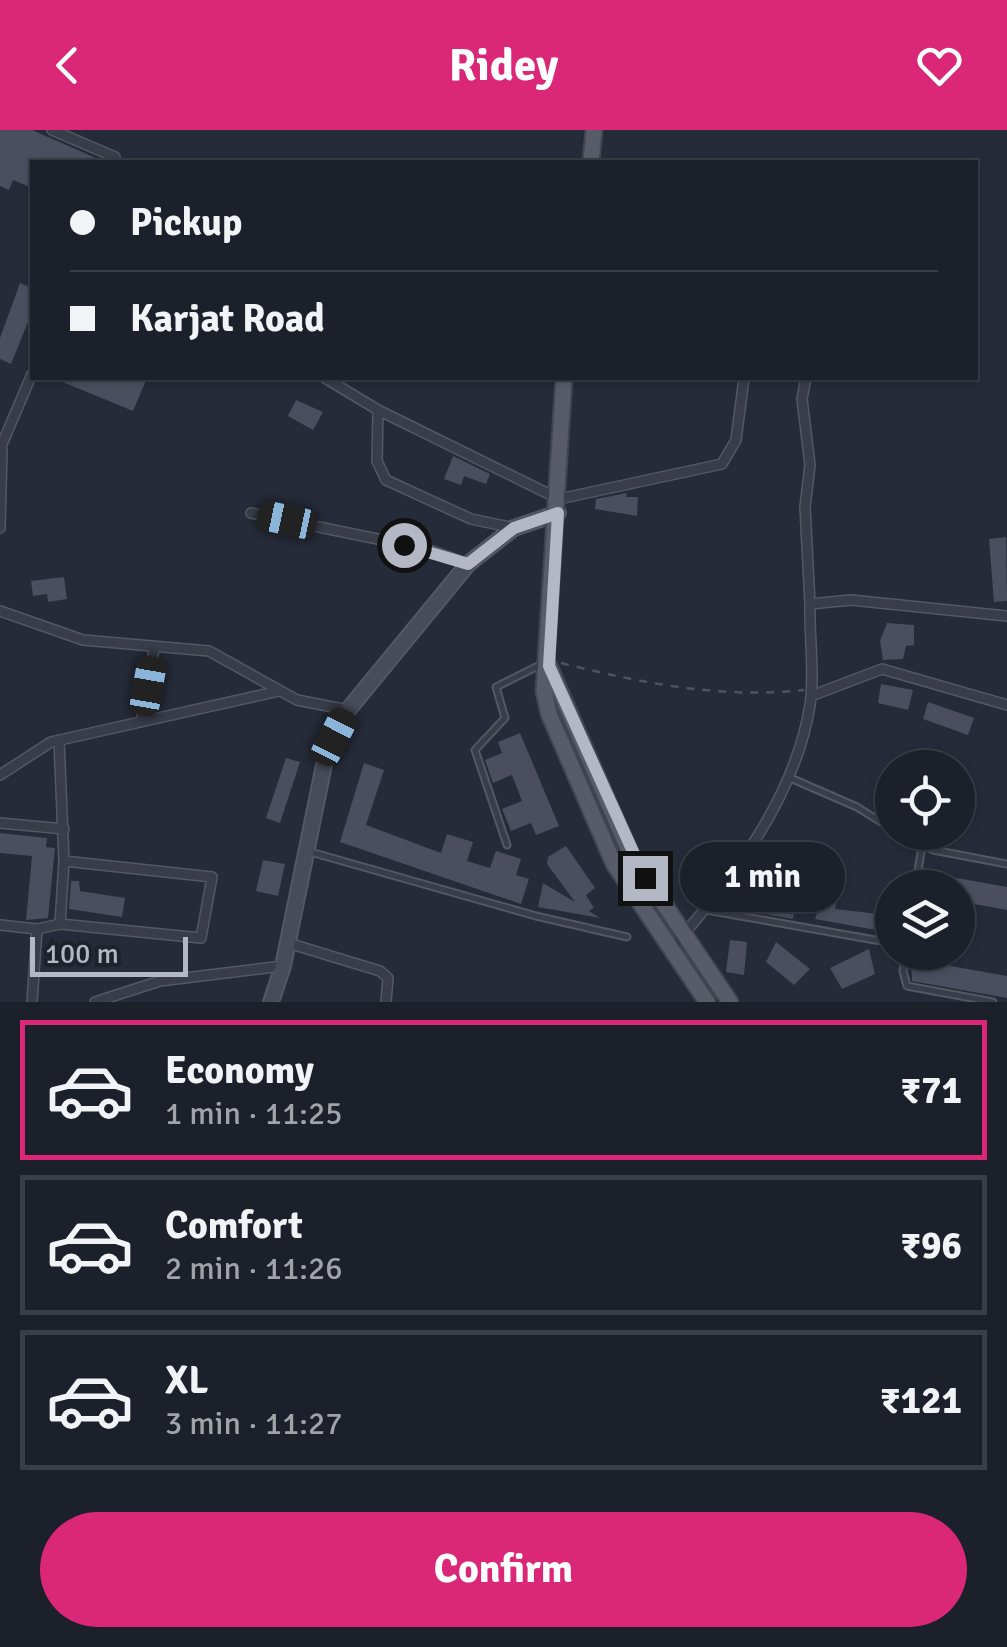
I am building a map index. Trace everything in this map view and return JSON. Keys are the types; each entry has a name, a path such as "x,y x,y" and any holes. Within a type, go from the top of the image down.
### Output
{"main road":[{"path":"591,160 594,130"},
{"path":"564,380 549,663 544,691 549,714 614,864 707,1002"},
{"path":"549,663 631,855 730,1002"}],"street":[{"path":"52,130 115,157 114,160"},
{"path":"0,528 1,449 30,379"},
{"path":"328,380 558,506"},
{"path":"272,1002 283,966 325,760 348,710 468,564 514,528 558,506 722,464 736,440 744,380"},
{"path":"670,950 733,879 799,746 811,693 805,519 810,465 802,399 806,380"},
{"path":"378,410 377,461 386,480 470,519 514,528"},
{"path":"252,513 426,549 468,564"},
{"path":"810,604 851,600 1007,616"},
{"path":"0,611 83,640 208,651 279,691 348,710"},
{"path":"141,722 154,649"},
{"path":"811,693 882,669 1007,705"},
{"path":"0,775 58,740 279,691"},
{"path":"58,740 64,828 60,924"},
{"path":"0,822 64,828"},
{"path":"0,925 37,929 60,924 200,938 212,876 64,860"},
{"path":"32,1002 37,929"},
{"path":"288,943 380,971 388,978 386,1002"},
{"path":"95,1002 160,981 283,966"}],"lane":[{"path":"507,845 475,750 504,718 496,687 549,663"},
{"path":"786,776 857,806 875,818"},
{"path":"305,850 536,916 627,937"},
{"path":"937,850 1007,864"},
{"path":"706,910 875,940"},
{"path":"903,970 907,986 993,1002"}],"path":[{"path":"549,663 639,683 750,696 811,693"}],"building":[{"path":"0,130 32,130 100,160 30,160 30,187 13,180 9,190 0,186"},
{"path":"20,283 30,287 30,317 11,364 0,359 0,338"},
{"path":"58,380 146,380 133,411"},
{"path":"296,400 323,412 313,430 288,416"},
{"path":"453,456 490,474 486,484 464,476 461,485 444,479"},
{"path":"627,493 626,497 638,497 637,516 595,509 596,499"},
{"path":"1006,537 1007,601 994,602 989,539"},
{"path":"64,577 67,599 48,602 47,594 33,596 31,581"},
{"path":"887,623 914,625 914,645 906,646 903,659 883,660 880,641"},
{"path":"881,684 913,690 908,710 878,703"},
{"path":"928,702 974,718 968,735 923,719"},
{"path":"520,733 559,826 536,835 531,823 511,831 502,809 522,801 512,775 493,783 485,760 502,753 498,742"},
{"path":"286,758 300,762 280,823 266,818"},
{"path":"364,763 384,770 366,825 441,853 447,834 473,842 467,861 490,868 496,851 521,859 516,875 529,879 521,904 340,842"},
{"path":"0,833 47,838 46,847 55,848 48,918 26,920 32,856 0,853"},
{"path":"566,846 595,888 586,895 594,908 589,911 600,918 538,907 543,883 575,902 547,864 548,857"},
{"path":"263,860 285,864 278,896 256,891"},
{"path":"71,881 79,881 80,891 125,898 122,917 69,909"},
{"path":"975,881 1007,887 1007,910 975,904"},
{"path":"826,887 839,889 835,909 875,914 875,930 815,919"},
{"path":"758,894 796,901 793,919 754,912"},
{"path":"730,940 747,942 744,975 726,972"},
{"path":"776,942 810,969 794,985 766,962"},
{"path":"869,949 875,974 842,989 830,968"},
{"path":"912,970 973,970 1007,976 1007,998 912,981"}],"route":[{"path":"404,545 468,564 514,528 558,513 549,666 631,855 645,878"}]}
